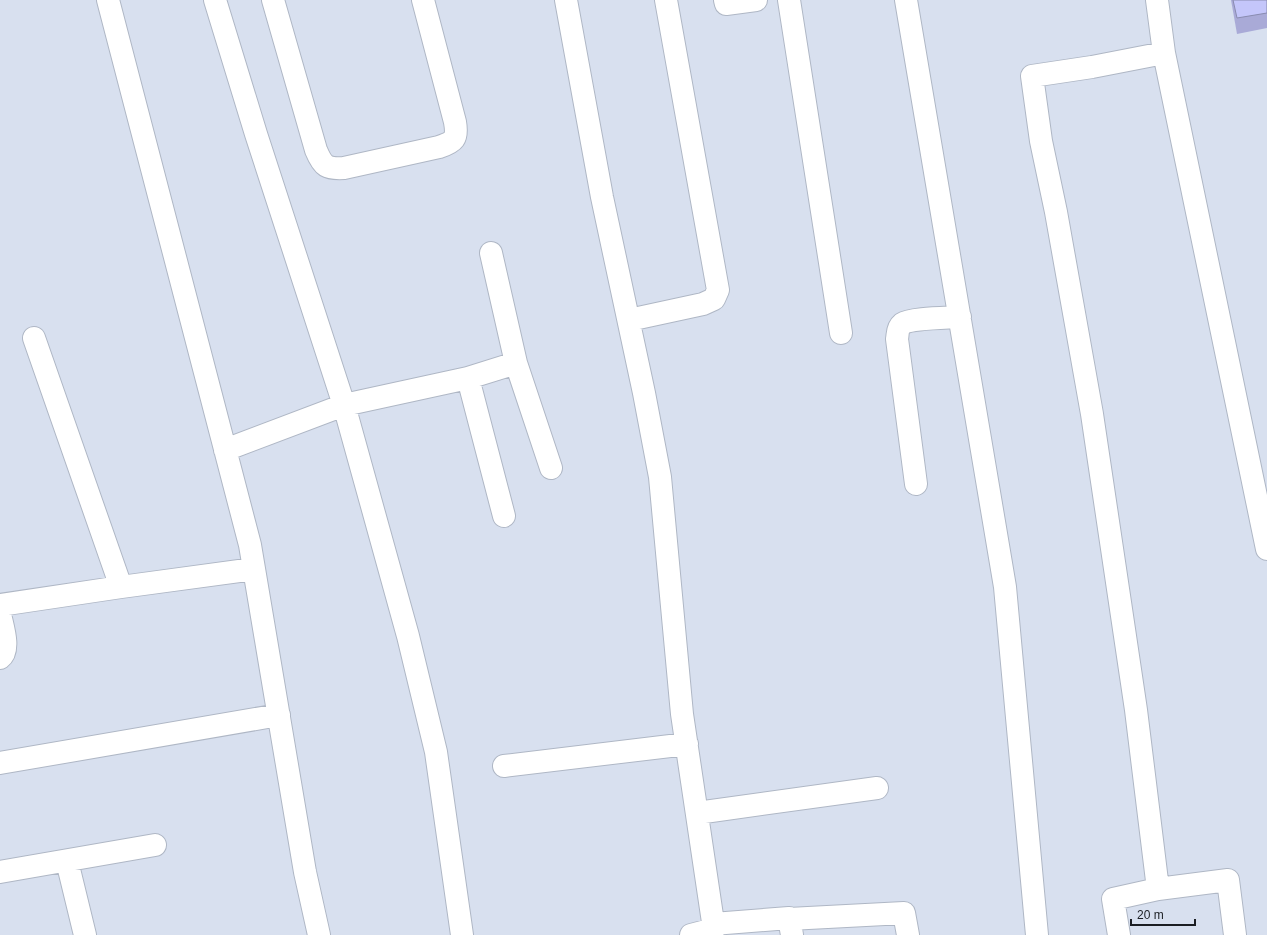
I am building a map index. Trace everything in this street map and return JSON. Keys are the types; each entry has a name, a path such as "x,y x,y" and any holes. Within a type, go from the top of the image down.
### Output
{"street":[{"path":"108,0 250,545 305,872 319,935"},
{"path":"215,0 256,134 344,405 408,636 436,752 462,935"},
{"path":"273,0 316,150 320,160 326,166 333,169 344,168 439,147 453,141 456,137 457,131 455,122 423,0"},
{"path":"566,0 602,197 629,320 660,478 682,706 714,929 691,935"},
{"path":"629,320 703,304 714,299 718,290 666,0"},
{"path":"725,0 726,4 756,0"},
{"path":"789,0 841,333"},
{"path":"906,0 1005,587 1037,935"},
{"path":"1157,0 1164,53 1267,549"},
{"path":"1158,889 1136,710 1092,414 1056,212 1041,141 1032,76 1092,67 1164,53"},
{"path":"492,253 516,363 551,468"},
{"path":"916,484 898,339 899,328 913,320 960,317"},
{"path":"34,338 121,587"},
{"path":"225,450 344,405 468,378 516,363"},
{"path":"468,378 504,516"},
{"path":"0,605 254,569"},
{"path":"0,614 6,647 4,655 0,658"},
{"path":"0,763 279,715"},
{"path":"504,766 687,744"},
{"path":"697,813 877,788"},
{"path":"0,872 155,845"},
{"path":"67,861 85,935"},
{"path":"1119,935 1113,899 1158,889 1228,880 1236,935"},
{"path":"713,924 790,927 904,913 908,935"}],"building":[{"path":"1233,0 1267,0 1267,13 1237,18"}]}
